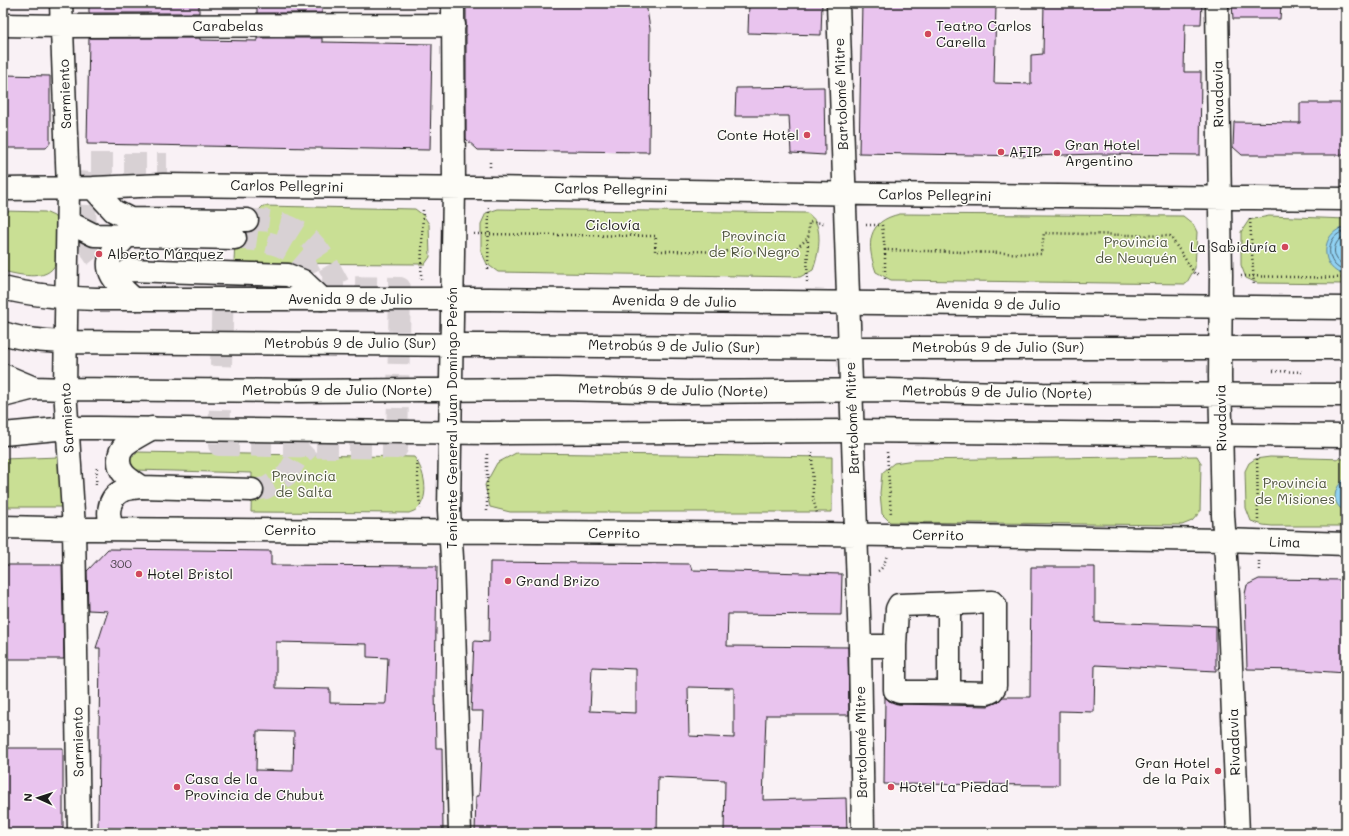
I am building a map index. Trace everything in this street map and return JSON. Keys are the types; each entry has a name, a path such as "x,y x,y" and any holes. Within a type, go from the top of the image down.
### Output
{"main road":[{"name":"Sarmiento","path":"61,3 68,188 65,389 74,528 70,702 79,833"},
{"name":"Teniente General Juan Domingo Perón","path":"453,3 454,234 449,510 451,532 460,833"},
{"name":"Bartolomé Mitre","path":"838,3 860,646 863,833"},
{"name":"Rivadavia","path":"1217,3 1221,275 1222,515 1227,580 1238,833"},
{"name":"Carabelas","path":"3,25 454,25"},
{"name":"Carlos Pellegrini","path":"3,189 93,188 163,185 424,187 1346,200"},
{"path":"93,188 114,211 130,218 247,220"},
{"path":"68,222 94,235 235,238"},
{"path":"128,235 110,257 109,264 110,271 117,283 134,299"},
{"path":"129,270 288,275 303,281 322,299"},
{"name":"Avenida 9 de Julio","path":"3,288 20,293 67,298 134,299 453,298 1346,308"},
{"name":"Metrobús 9 de Julio (Sur)","path":"3,333 34,340 65,342 849,348 1346,348"},
{"name":"Metrobús 9 de Julio (Norte)","path":"3,375 34,388 65,389 419,391 451,389 556,388 688,392 886,390 1043,394 1346,394"},
{"path":"3,396 34,388"},
{"path":"3,434 68,428 152,428 450,432 852,431 1346,436"},
{"path":"141,487 122,472 118,465 118,457 121,449 125,445 152,428"},
{"path":"113,529 110,523 109,510 115,497 120,492 141,487 252,490"},
{"name":"Cerrito","path":"3,527 451,532 856,534 1224,540"},
{"name":"Lima","path":"1224,540 1346,544"},
{"path":"992,602 995,605 994,686 992,691 988,693 899,692 895,690 897,608 899,605 949,604 992,602"},
{"path":"949,604 949,692"},
{"path":"860,646 895,646"}],"path":[{"path":"488,269 490,159"},
{"path":"420,279 424,187"},
{"name":"Ciclovía","path":"454,234 656,236 656,250 788,252 798,247 808,238 809,222 882,225 885,250 1041,254 1044,233 1170,236 1195,274 1221,275"},
{"path":"1221,275 1346,278"},
{"path":"487,453 487,512"},
{"path":"417,461 420,509"}],"green space":[{"path":"263,206 415,209 423,215 429,224 430,257 425,264 234,263 235,238 247,212 257,212"},
{"name":"Provincia de Río Negro","path":"498,209 807,213 816,222 819,234 819,246 813,270 800,277 498,272 487,264 481,251 481,224 486,213"},
{"path":"3,211 45,212 54,216 57,220 58,254 54,266 49,272 43,275 27,276 3,271"},
{"name":"Provincia de Neuquén","path":"900,214 1183,216 1193,224 1197,232 1195,268 1186,284 891,280 876,272 870,243 875,228 881,222 889,217"},
{"path":"1269,216 1346,219 1346,284 1257,283 1246,278 1241,265 1241,232 1249,220"},
{"name":"Provincia de Salta","path":"137,452 414,457 421,468 423,476 425,490 424,498 417,509 409,513 251,512 252,473 135,470 131,465 131,461"},
{"path":"516,453 832,457 832,512 510,512 490,507 485,485 497,463"},
{"path":"1197,456 1201,463 1200,512 1192,521 1182,525 890,522 882,514 880,493 882,473 894,463 914,460"},
{"path":"59,457 63,507 3,507 3,459"},
{"name":"Provincia de Misiones","path":"1270,457 1346,459 1346,526 1272,526 1251,521 1246,508 1245,471 1249,463 1255,459"}],"water":[{"path":"1346,227 1346,275 1337,272 1331,266 1327,259 1326,251 1327,243 1331,236 1337,230"},
{"path":"1346,478 1346,512 1337,505 1335,495 1338,486"}],"building":[{"path":"89,3 199,3 199,13 89,13"},
{"path":"257,3 322,3 322,13 257,13"},
{"path":"466,3 646,3 650,29 649,152 478,150 466,139"},
{"path":"749,3 822,3 821,35 748,33"},
{"path":"862,3 996,6 994,83 1031,84 1031,55 1043,54 1044,3 1202,3 1201,24 1185,24 1184,72 1201,72 1200,155 1097,154 1029,156 859,153"},
{"path":"1232,3 1281,3 1280,19 1233,19"},
{"path":"89,38 200,38 200,40 257,41 257,38 322,38 322,42 432,44 430,150 87,144"},
{"path":"3,75 50,76 50,143 46,148 3,148"},
{"name":"Conte Hotel","path":"824,87 825,155 791,153 789,116 735,116 736,88"},
{"path":"1300,103 1346,103 1346,155 1242,155 1233,147 1234,122 1300,123"},
{"path":"108,549 271,551 271,565 437,566 435,689 436,748 442,748 443,833 168,833 168,829 98,828 100,648 96,648 108,611 88,610 87,571","holes":["276,642 367,644 367,657 388,658 385,704 330,703 330,689 276,688","257,731 294,732 293,771 256,770"]},
{"path":"490,562 690,564 692,570 842,574 841,615 728,614 727,646 848,647 849,715 766,715 763,800 846,798 847,833 724,833 725,780 658,777 657,833 475,833 476,796 479,796 483,711 471,711 474,641 489,642","holes":["592,667 636,669 636,713 590,711","688,687 734,688 734,738 689,736"]},
{"path":"3,565 62,565 64,659 3,659"},
{"path":"1031,567 1095,567 1095,622 1216,626 1216,671 1095,665 1094,712 1059,711 1059,785 884,784 885,697 889,701 899,704 988,706 998,702 1003,697 1030,697"},
{"path":"1259,579 1346,580 1346,673 1247,669 1245,594 1247,585"},
{"path":"3,748 63,748 63,833 3,833"}],"tunnel":[{"path":"126,269 113,268 100,262 93,253 89,242 85,216 88,164 167,164"},
{"path":"247,220 265,220 275,222 299,231 308,238 322,255 340,287"},
{"path":"235,238 261,241 278,245 293,253 303,262 310,272 316,286"},
{"path":"223,285 400,288 397,448 219,445 223,285"},
{"path":"252,490 266,488 287,475 297,458 310,446"}],"place":[{"name":"Teatro Carlos Carella","path":"928,34"},
{"name":"Conte Hotel","path":"807,135"},
{"name":"AFIP","path":"1001,152"},
{"name":"Gran Hotel Argentino","path":"1057,153"},
{"name":"La Sabiduría","path":"1285,247"},
{"name":"Alberto Márquez","path":"99,254"},
{"name":"Hotel Bristol","path":"139,574"},
{"name":"Grand Brizo","path":"508,581"},
{"name":"Gran Hotel de la Paix","path":"1218,771"},
{"name":"Casa de la Provincia de Chubut","path":"177,787"},
{"name":"Hotel La Piedad","path":"891,787"}]}
